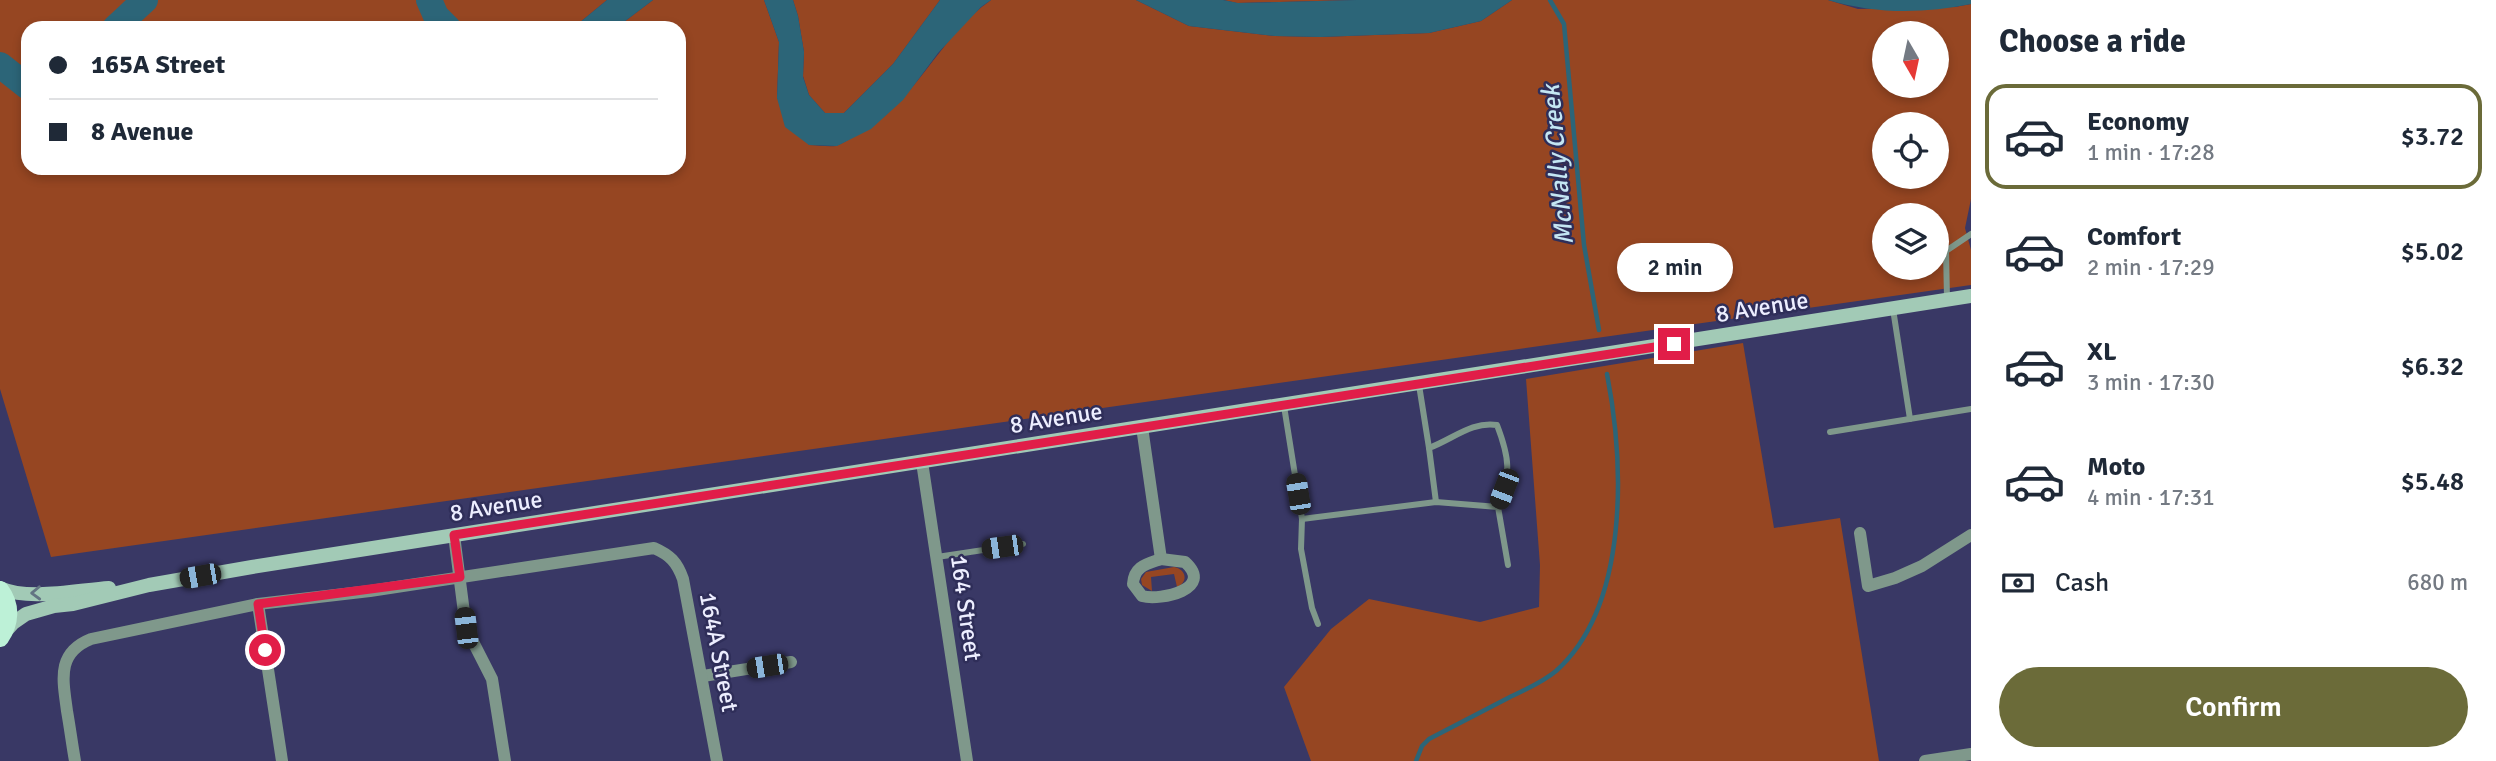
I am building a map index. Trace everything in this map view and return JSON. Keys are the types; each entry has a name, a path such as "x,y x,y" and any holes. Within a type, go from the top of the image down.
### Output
{"main road":[{"name":"8 Avenue","path":"1,637 13,623 26,614 149,585 1971,296"},
{"name":"8 Avenue","path":"0,589 10,593 34,594 149,585"},
{"path":"0,589 8,605 9,615 1,637"}],"street":[{"path":"1142,427 1161,559"},
{"name":"164 Street","path":"922,462 967,761"},
{"path":"1860,533 1868,586 1922,566 1971,535"},
{"path":"454,535 466,628 492,679 505,761"},
{"name":"164A Street","path":"460,577 654,548 669,554 678,565 683,579 717,761"},
{"path":"1161,559 1185,562 1192,571 1192,583 1179,594 1153,598 1142,596 1133,584 1135,573 1142,566 1161,559"},
{"path":"75,761 62,679 70,653 78,644 90,639 258,604 460,577"},
{"path":"258,604 282,761"},
{"path":"703,676 791,662"},
{"path":"1925,761 1971,754"}],"lane":[{"path":"1947,300 1946,251 1971,234"},
{"path":"1894,309 1910,419"},
{"path":"1419,384 1436,502"},
{"path":"1284,406 1303,519 1301,549 1312,608 1318,624"},
{"path":"1830,432 1971,409"},
{"path":"1429,448 1450,441 1483,423 1497,425 1504,442 1509,470 1498,506 1508,565"},
{"path":"1303,519 1436,502 1498,506"},
{"path":"937,557 1023,544"}],"shaded area":[{"path":"0,0 607,0 582,21 21,21 21,175 686,175 686,21 625,21 653,0 764,0 779,42 777,98 809,145 830,146 836,146 855,136 894,108 972,15 991,0 1136,0 1189,26 1275,36 1320,37 1429,33 1481,21 1512,0 1828,0 1858,9 1955,7 1971,4 1971,199 1965,228 1971,250 1971,285 51,557 0,389"},
{"path":"793,0 940,0 893,64 844,113 825,113 809,95 803,76 804,52"},
{"path":"1224,0 1356,0 1237,3"},
{"path":"1743,343 1774,528 1840,518 1879,761 1311,761 1284,687 1331,629 1369,599 1480,622 1539,607 1540,565 1526,379"},
{"path":"1174,567 1183,573 1181,585 1177,587 1174,574 1151,577 1152,591 1142,585 1141,579 1146,572"}],"water":[{"path":"607,0 653,0 625,21 582,21"},
{"path":"764,0 793,0 804,52 803,77 809,95 825,113 844,113 893,64 940,0 991,0 981,7 938,53 903,100 871,129 837,146 809,145 785,127 777,98 779,42"},
{"path":"1136,0 1223,0 1238,3 1512,0 1481,21 1429,33 1320,37 1275,36 1189,26"},
{"path":"1828,0 1971,0 1971,4 1935,10 1899,11 1864,8"}],"waterway":[{"path":"122,21 145,0"},
{"path":"429,0 441,21"},
{"name":"McNally Creek","path":"1550,0 1564,24 1584,245 1599,330"},
{"path":"0,65 21,82"},
{"name":"McNally Creek","path":"1416,761 1422,746 1429,739 1534,686 1556,671 1580,643 1598,609 1609,571 1616,531 1618,489 1617,448 1607,374"}],"route":[{"path":"265,650 258,604 460,577 454,535 1674,344"}]}
